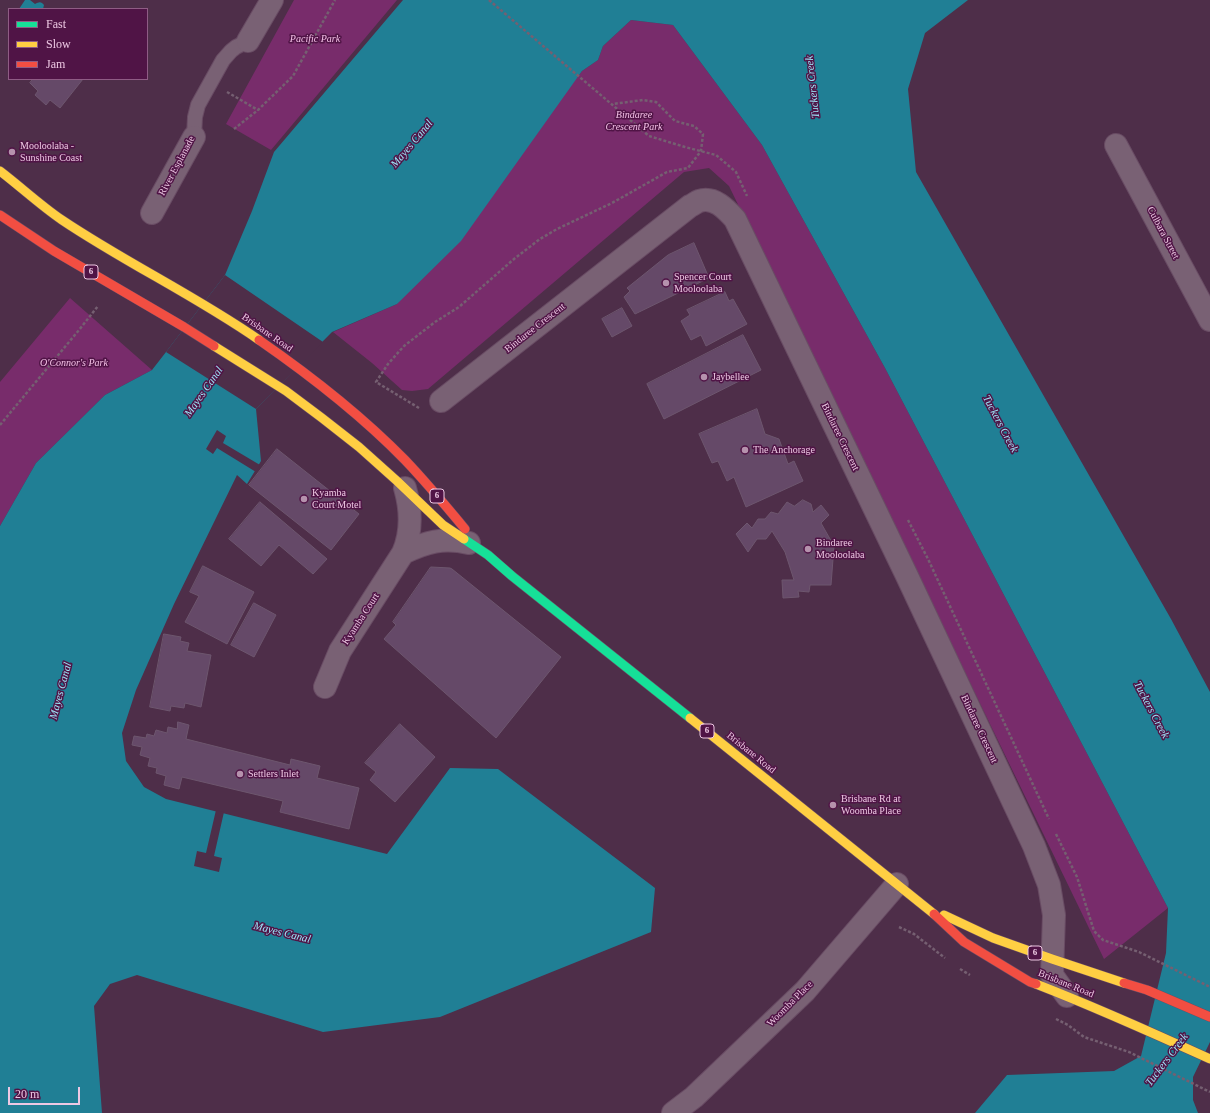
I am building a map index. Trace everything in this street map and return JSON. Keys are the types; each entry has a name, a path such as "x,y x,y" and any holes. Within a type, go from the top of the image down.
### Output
{"main road":[{"name":"Brisbane Road","path":"0,171 61,219 246,331 302,371 365,423 405,461 488,555 512,576 927,907 964,942 1030,982 1140,1027 1210,1059"},
{"name":"Brisbane Road","path":"0,215 54,251 184,326 286,391 328,423 405,488 443,525 488,555"},
{"name":"Brisbane Road","path":"927,907 993,938 1147,990 1210,1017"}],"street":[{"name":"River Esplanade","path":"248,42 272,0"},
{"name":"River Esplanade","path":"152,213 194,136"},
{"name":"Culbara Street","path":"1116,146 1210,320"},
{"name":"Bindaree Crescent","path":"441,401 690,206 699,200 711,200 724,207 735,219 742,233 1034,846 1049,885 1054,915 1052,975 1067,996"},
{"name":"Kyamba Court","path":"325,687 340,652 406,546 410,521 409,503 405,488"},
{"path":"403,553 436,540 469,543"},
{"name":"Woomba Place","path":"673,1113 694,1097 805,991 897,884"}],"lane":[{"name":"River Esplanade","path":"194,136 195,117 198,105 223,60 236,47 248,42"}],"path":[{"path":"234,129 258,110 293,76 334,0"},
{"path":"489,0 649,136 701,151"},
{"path":"224,90 258,110"},
{"path":"420,409 376,382 393,357 404,346 435,322 459,307 514,259 540,239 557,229 612,203 667,172 688,168 701,151 703,134 694,126 676,121 656,102 643,100 613,104"},
{"path":"0,425 98,306"},
{"path":"1090,916 1094,931 1103,940 1139,952 1210,987"},
{"path":"1129,1052 1210,1092"}],"green space":[{"name":"Pacific Park","path":"294,0 397,0 271,150 226,124"},
{"name":"Bindaree Crescent Park","path":"631,20 673,25 762,145 885,368 1168,908 1104,959 729,186 709,168 684,172 428,389 412,391 402,390 372,363 333,332 397,304 582,71 598,60 603,46"},
{"name":"O'Connor's Park","path":"70,298 152,370 105,395 36,463 0,526 0,382"}],"water":[{"path":"25,0 30,0 35,4 41,2 44,5 43,8 20,8"},
{"path":"403,0 968,0 925,33 908,89 916,172 1171,619 1210,692 1210,1042 1193,1077 1193,1100 1198,1113 975,1113 1007,1075 1114,1071 1141,1056 1166,953 1168,908 885,368 762,145 673,25 631,20 603,46 598,60 582,71 461,241 397,304 332,332 256,409 261,461 247,484 237,475 174,604 136,690 122,733 126,761 144,787 166,799 387,854 450,768 498,769 655,888 651,932 440,1017 323,1032 137,975 110,984 94,1006 102,1113 0,1113 0,526 36,463 105,395 152,370 225,275 252,211 274,152"}],"pier":[{"path":"225,275 323,342 256,409 166,352"},
{"path":"217,430 226,436 223,443 260,465 256,472 217,448 213,454 206,449"},
{"path":"216,810 224,812 214,856 222,858 219,872 194,866 197,851 206,853"}],"building":[{"path":"32,80 82,80 60,108 50,100 46,105 35,95 38,91 30,83"},
{"name":"Spencer Court Mooloolaba","path":"694,243 709,278 635,314 624,297 630,291 627,288 668,255"},
{"path":"725,292 729,301 733,299 747,324 706,346 701,335 691,340 681,321 690,315 687,310"},
{"path":"622,308 632,326 612,337 602,319"},
{"name":"Jaybellee","path":"743,335 761,370 664,419 647,384"},
{"name":"The Anchorage","path":"757,409 765,434 779,439 788,464 794,461 803,481 746,507 734,477 727,481 718,461 712,463 699,434"},
{"name":"Kyamba Court Motel","path":"277,449 359,514 331,550 249,485"},
{"name":"Bindaree Mooloolaba","path":"803,500 811,504 813,512 821,505 829,515 821,523 834,546 831,585 810,585 809,592 798,591 799,597 783,598 782,580 794,580 785,552 772,531 766,539 757,539 748,552 736,534 747,523 752,528 758,519 765,519 771,512 778,514 787,502 794,506"},
{"path":"260,502 327,559 313,574 279,545 261,566 229,539"},
{"path":"203,566 254,592 227,644 185,622 199,596 190,592"},
{"path":"431,567 452,569 561,657 496,738 384,639 396,625 393,622"},
{"path":"254,603 276,615 254,657 231,645"},
{"path":"164,634 181,637 180,641 189,643 187,651 211,655 201,707 185,703 184,708 171,706 170,711 150,707"},
{"name":"Settlers Inlet","path":"178,722 189,725 186,739 290,765 291,759 320,766 317,778 359,788 349,829 280,812 283,801 182,777 179,789 164,785 166,776 156,773 157,768 148,766 150,758 140,755 142,747 132,745 134,736 146,738 147,734 154,736 156,730 167,733 168,727 177,729"},
{"path":"400,724 435,757 395,802 370,780 376,772 365,763"}],"traffic: fast":[{"path":"464,539 488,555 512,576 690,718"}],"traffic: slow":[{"path":"0,171 46,208 86,236 211,309 259,340"},
{"path":"214,346 286,391 322,418 359,447 443,525 464,539"},
{"path":"690,718 934,914"},
{"path":"944,915 993,938 1124,983"},
{"path":"1036,984 1124,1020 1210,1059"}],"traffic: jam":[{"path":"0,215 54,251 214,346"},
{"path":"259,340 298,368 371,427 413,468 465,529"},
{"path":"934,914 964,942 1030,982 1036,984"},
{"path":"1124,983 1147,990 1210,1017"}],"place":[{"name":"Mooloolaba - Sunshine Coast","path":"12,152"},
{"name":"Spencer Court Mooloolaba","path":"666,283"},
{"name":"Jaybellee","path":"704,377"},
{"name":"The Anchorage","path":"745,450"},
{"name":"Kyamba Court Motel","path":"304,499"},
{"name":"Bindaree Mooloolaba","path":"808,549"},
{"name":"Settlers Inlet","path":"240,774"},
{"name":"Brisbane Rd at Woomba Place","path":"833,805"}],"water label":[{"name":"Tuckers Creek","path":"813,87"},
{"name":"Mayes Canal","path":"412,144"},
{"name":"Mayes Canal","path":"204,392"},
{"name":"Tuckers Creek","path":"1000,424"},
{"name":"Mayes Canal","path":"61,691"},
{"name":"Tuckers Creek","path":"1151,710"},
{"name":"Mayes Canal","path":"282,933"},
{"name":"Tuckers Creek","path":"1167,1060"}]}
